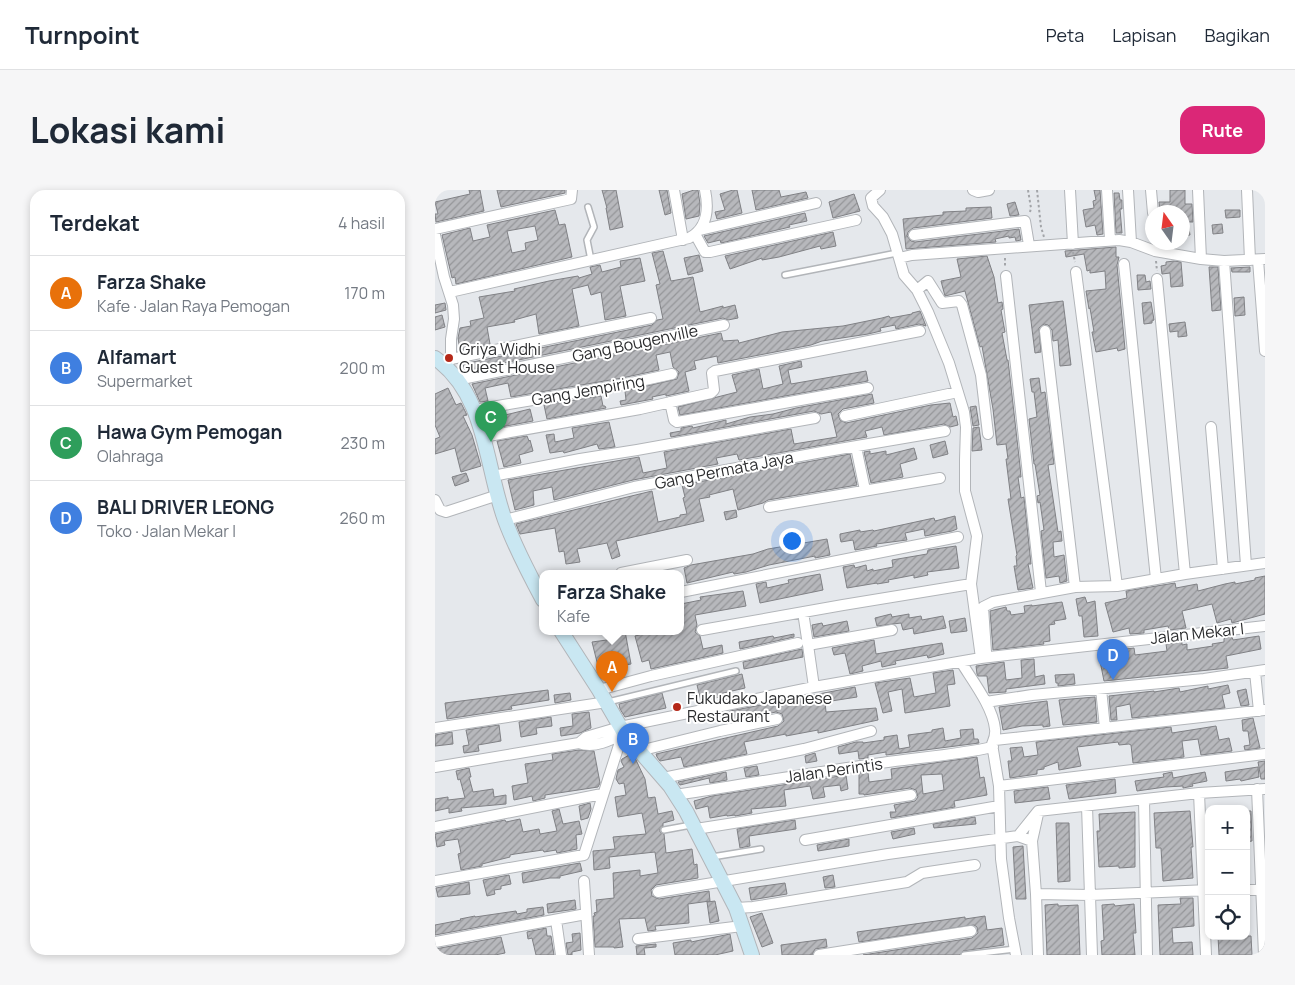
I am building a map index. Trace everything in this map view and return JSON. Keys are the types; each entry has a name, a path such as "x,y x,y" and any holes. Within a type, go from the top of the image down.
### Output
{"street":[{"path":"435,229 571,199 573,190"},
{"path":"675,190 683,240"},
{"path":"705,190 708,213 698,232 705,252 856,220"},
{"path":"880,190 871,200 873,206 883,217 892,234 904,275 917,290 928,312 949,363 966,427 965,491 977,536 971,584 984,658"},
{"path":"973,190 978,192 989,190"},
{"path":"1070,190 1073,244"},
{"path":"1107,190 1110,240"},
{"path":"1128,190 1131,242"},
{"path":"1151,190 1152,205"},
{"path":"1198,190 1201,259"},
{"path":"1247,190 1258,260 1265,350"},
{"path":"450,292 683,240 698,232 816,203"},
{"path":"914,235 1025,221 1029,245"},
{"path":"435,235 444,277 450,292 454,319 451,339 444,361"},
{"path":"898,255 1110,240 1145,245"},
{"path":"1166,250 1201,259 1225,261 1258,260"},
{"path":"1225,261 1246,565"},
{"path":"1124,264 1156,578"},
{"path":"1076,272 1117,586"},
{"path":"1006,276 1041,592"},
{"path":"1157,279 1185,574"},
{"path":"917,290 928,281 942,303 959,301 962,305 981,375 988,434"},
{"path":"444,361 651,318"},
{"name":"Gang Bougenville","path":"457,380 724,325"},
{"path":"483,437 711,393 714,390 712,374 726,367 920,331"},
{"path":"1045,331 1075,587"},
{"path":"444,361 467,393 483,437 505,520 539,587"},
{"name":"Gang Jempiring","path":"474,410 622,385 672,374"},
{"path":"670,402 674,420 677,422 868,388"},
{"path":"845,416 958,392"},
{"path":"493,476 815,418"},
{"path":"1211,426 1223,569"},
{"name":"Gang Permata Jaya","path":"505,520 633,487 856,446 945,432"},
{"path":"856,446 865,490"},
{"path":"769,507 940,478"},
{"path":"435,500 440,510 446,512 499,495"},
{"path":"684,591 958,537"},
{"path":"636,570 687,560"},
{"path":"984,658 983,607 993,602 1075,587 1117,586 1156,578 1265,563"},
{"path":"702,630 971,584"},
{"path":"803,612 803,644 814,687"},
{"name":"Jalan Mekar I","path":"435,767 579,743 587,745 602,743 623,731 814,687 984,658 1265,626"},
{"path":"599,690 651,676 803,644 892,630"},
{"path":"564,635 607,702 623,731 676,795 695,826 736,908 752,955"},
{"path":"961,662 985,702 994,722 994,743 999,786 999,838 1009,918 1016,952"},
{"path":"985,702 1032,695 1203,679 1260,671 1262,711"},
{"path":"1101,689 1105,728"},
{"path":"435,728 607,702"},
{"name":"Jalan Perintis","path":"676,795 870,764 959,754 994,743 1105,728 1262,711"},
{"path":"639,751 720,730 777,719"},
{"path":"435,881 584,855 623,731"},
{"path":"663,778 804,749 871,731"},
{"path":"999,786 1265,754"},
{"path":"1018,836 1038,811 1199,793 1261,789 1264,955"},
{"path":"1199,793 1205,876"},
{"path":"435,827 602,794"},
{"path":"695,826 911,795"},
{"path":"1144,800 1147,955"},
{"path":"805,840 999,806"},
{"path":"1087,806 1092,955"},
{"path":"1038,811 1031,841 1036,894 1038,955"},
{"path":"659,892 888,854 999,838 1018,836 1031,841"},
{"path":"736,908 753,907 907,882 922,874 975,865"},
{"path":"585,881 589,955"},
{"path":"1036,894 1205,890"},
{"path":"1250,890 1263,890"},
{"path":"1206,895 1206,955"},
{"path":"435,942 586,914"},
{"path":"556,920 561,955"},
{"path":"638,939 742,926"},
{"path":"819,955 971,931"}],"lane":[{"path":"589,207 594,227 587,240 591,260"},
{"path":"785,275 898,255"},
{"path":"607,702 736,671"},
{"path":"664,830 695,826"},
{"path":"711,857 761,849"},
{"path":"964,955 1016,952"}],"path":[{"path":"1025,221 1031,208 1028,190"},
{"path":"1037,190 1041,227 1047,245"},
{"path":"1073,244 1076,272"},
{"path":"1004,247 1006,276"},
{"path":"1155,250 1157,279"}],"building":[{"path":"469,190 480,190 484,211 436,222 435,214 438,214 435,202 470,194"},
{"path":"497,190 565,190 565,193 501,207"},
{"path":"602,190 616,190 623,227 610,230"},
{"path":"659,190 667,190 671,213 665,215"},
{"path":"698,190 699,216 686,219 682,194"},
{"path":"737,190 742,213 717,219 715,212 725,210 720,194"},
{"path":"752,190 779,190 781,197 806,192 808,198 756,210"},
{"path":"1094,190 1100,190 1103,234 1097,235 1095,225 1086,227 1083,210 1094,208 1093,201 1096,200"},
{"path":"1170,190 1185,190 1185,204 1192,204 1193,222 1190,222 1190,205 1159,205 1159,202 1170,202"},
{"path":"1114,193 1119,193 1120,200 1122,200 1122,209 1120,209 1122,233 1116,233"},
{"path":"854,194 860,211 833,218 829,202"},
{"path":"1015,202 1019,215 1010,216 1007,204"},
{"path":"991,207 992,218 913,228 908,232 907,236 911,241 915,242 1019,229 1021,240 1016,241 1015,237 1009,238 1009,236 995,239 996,242 906,249 903,219 943,215 943,212 966,211 966,208"},
{"path":"555,210 559,225 565,224 572,257 456,284 455,277 452,278 442,235 470,228 473,241 490,237 487,225","holes":["535,226 538,240 525,243 526,250 512,253 507,231"]},
{"path":"1225,210 1240,210 1240,217 1226,218"},
{"path":"805,213 807,221 789,225 790,227 721,243 720,240 708,243 704,236"},
{"path":"1222,224 1223,233 1213,234 1212,225"},
{"path":"833,232 836,246 821,249 820,246 779,257 762,260 762,258 730,269 725,256"},
{"path":"1116,247 1116,257 1119,257 1117,265 1125,349 1118,351 1117,348 1096,352 1086,291 1106,289 1105,271 1090,273 1090,270 1087,271 1084,254 1066,257 1065,251"},
{"path":"663,251 671,281 693,277 700,312 735,305 738,318 728,320 723,318 465,371 463,364 652,325 657,320 663,319 656,285 660,284 652,253"},
{"path":"699,255 703,271 688,275 684,258"},
{"path":"987,256 994,277 998,303 1002,302 1003,309 1001,310 1005,332 1002,333 1008,360 1021,477 1018,477 1021,498 1024,497 1031,564 1028,564 1033,588 1018,590 1014,566 1017,566 1017,555 1008,499 1011,499 1006,444 997,445 982,346 980,347 965,291 945,296 941,281 961,277 957,259"},
{"path":"640,258 645,281 620,286 626,316 605,320 601,292 591,295 588,285 572,289 579,326 539,334 536,314 514,320 515,322 487,327 490,344 460,350 458,338 460,328 471,326 470,321 484,318 479,297 515,291 514,289 549,281 578,276 579,278 592,274 590,267 600,265 602,272 621,267 620,261"},
{"path":"1166,262 1181,262 1183,286 1171,287 1170,273 1162,274 1161,266 1166,265"},
{"path":"1209,267 1218,267 1221,310 1212,311"},
{"path":"1250,267 1250,272 1232,272 1231,268"},
{"path":"1137,275 1145,275 1146,282 1150,281 1151,289 1138,290"},
{"path":"1244,297 1245,315 1235,316 1234,298"},
{"path":"1063,301 1071,365 1060,366 1058,340 1053,341 1052,330 1048,325 1044,324 1039,328 1041,352 1035,353 1029,305"},
{"path":"1151,302 1154,320 1152,323 1144,324 1142,303"},
{"path":"445,303 446,310 435,313 435,305"},
{"path":"920,311 926,326 919,324 896,329 895,325 880,328 881,331 868,334 822,341 811,345 718,363 717,356 694,361 696,369 685,372 689,391 666,396 666,394 652,397 653,399 621,405 620,401 626,400 625,391 677,379 679,372 673,367 670,352 656,355 659,370 511,397 508,383 485,388 488,401 480,402 472,384 721,333 723,341 738,340 739,343 782,332 843,326"},
{"path":"442,315 445,327 435,330 435,317"},
{"path":"1185,322 1187,336 1178,337 1178,331 1170,332 1169,324"},
{"path":"801,361 802,367 788,370 791,384 866,371 868,381 680,415 678,407 737,392 732,375 759,369 763,389 783,384 779,366"},
{"path":"1039,378 1041,393 1045,392 1054,464 1048,465 1058,532 1061,531 1062,541 1053,542 1054,557 1064,555 1067,581 1060,583 1059,576 1046,578 1041,531 1044,530 1040,502 1038,503 1037,496 1040,495 1029,419 1037,417 1034,392 1032,392 1030,379"},
{"path":"448,388 456,405 461,403 467,415 463,416 472,435 481,466 461,472 455,448 435,454 435,439 440,437 435,425 435,394"},
{"path":"872,394 874,403 843,409 838,414 840,420 846,423 931,405 950,403 953,417 956,416 958,425 950,427 944,424 884,435 882,427 865,431 867,437 739,460 737,454 716,458 718,464 633,480 554,500 552,487 533,491 534,505 515,510 508,480 639,457 643,473 667,468 664,452 791,429 794,444 837,437 831,412 821,414 814,411 671,437 670,433 681,431 681,428 692,426 693,428 726,420 726,424 750,417"},
{"path":"601,396 603,406 606,408 547,419 544,405"},
{"path":"976,406 979,425 973,426 970,407"},
{"path":"530,409 533,421 490,429 485,415 500,413 501,416"},
{"path":"609,422 615,447 599,449 597,444 564,453 563,451 550,453 546,435 554,434 555,442 574,438 572,428"},
{"path":"979,427 982,450 972,451 973,428"},
{"path":"527,436 533,451 519,455 521,463 504,467 497,441"},
{"path":"945,441 948,454 933,458 930,445"},
{"path":"914,448 917,459 900,464 903,477 871,483 864,452 870,451 870,454 886,451 886,455"},
{"path":"850,454 857,485 768,500 738,510 733,489 709,495 710,497 699,499 704,521 616,541 620,556 612,559 607,543 577,549 580,562 566,564 564,551 559,552 555,528 520,534 516,524 652,491 658,522 687,514 682,485"},
{"path":"466,473 469,481 455,486 452,477"},
{"path":"736,510 737,517 726,520 724,512"},
{"path":"955,516 957,529 952,531 925,536 924,529 905,533 907,540 876,544 877,546 855,550 853,540 841,542 840,534 860,530 860,532 874,531 934,518 935,521"},
{"path":"827,539 830,555 769,565 746,572 734,574 733,572 687,583 684,568 691,565"},
{"path":"956,546 959,568 927,572 928,575 914,578 914,575 888,580 889,582 847,588 843,567 854,565 855,568 866,565 867,571 873,569 873,571 893,567 892,560 927,554 928,550"},
{"path":"820,574 823,590 760,603 756,584 766,582 767,588 789,583 788,580"},
{"path":"1265,576 1265,614 1232,623 1231,619 1217,623 1212,604 1182,611 1186,628 1169,630 1168,626 1144,630 1144,633 1130,634 1129,628 1113,632 1105,603 1127,598 1126,591 1175,583 1176,588 1197,584 1198,591 1235,582 1235,584 1255,580 1255,578"},
{"path":"743,591 746,606 695,615 697,625 695,632 700,636 703,649 722,645 723,653 651,669 649,660 642,662 635,636 684,635 684,603 701,600 700,597"},
{"path":"1085,597 1087,603 1095,601 1098,636 1084,637 1082,616 1079,616 1076,599"},
{"path":"1062,602 1066,619 1054,621 1055,624 1049,625 1050,641 1043,642 1044,644 993,650 990,611 1006,607 1011,615 1025,613 1024,606"},
{"path":"891,614 892,617 909,614 909,618 921,616 922,620 943,616 946,628 914,634 913,628 903,630 901,623 877,626 875,618"},
{"path":"965,618 967,631 951,633 949,621"},
{"path":"847,621 849,631 814,637 812,625 822,623 823,626"},
{"path":"794,634 794,637 740,649 739,642"},
{"path":"614,635 626,635 631,664 613,668 614,675 601,678 592,642 614,639"},
{"path":"1259,636 1261,649 1226,656 1228,668 1104,681 1099,656 1109,655 1109,658 1127,655 1126,649 1134,648 1135,655 1167,651 1166,644 1182,642 1182,645 1187,644 1187,650 1213,646 1212,644 1224,642 1224,638 1232,637 1233,640"},
{"path":"874,640 876,654 942,643 944,654 928,658 927,655 895,661 896,664 882,667 881,661 862,666 863,671 850,674 845,653 834,655 832,648"},
{"path":"802,649 803,657 744,669 743,662"},
{"path":"1034,659 1035,677 1044,675 1045,684 1006,689 1006,692 989,693 987,676 978,676 977,674 976,666 1004,662 1006,680 1022,678 1021,660"},
{"path":"953,670 955,684 947,685 950,706 905,713 902,689 888,692 892,711 883,713 875,683 910,678 914,697 936,693 933,673"},
{"path":"742,674 745,688 719,694 720,697 701,701 697,685"},
{"path":"1074,674 1075,684 1058,686 1058,683 1056,683 1055,675"},
{"path":"1228,685 1230,693 1222,695 1225,708 1132,718 1130,704 1116,707 1117,720 1111,720 1109,696 1179,688 1180,692 1208,686 1208,689"},
{"path":"855,687 857,697 825,702 826,712 876,708 878,720 818,733 818,730 744,742 747,754 684,767 681,757 660,761 657,757 656,754 778,726 784,721 782,714 776,712 732,721 730,711"},
{"path":"1246,689 1249,705 1241,706 1237,691"},
{"path":"548,690 549,700 511,706 512,709 447,719 445,703"},
{"path":"570,693 571,700 555,703 554,695"},
{"path":"662,693 666,708 625,717 620,709 619,704"},
{"path":"1095,697 1097,722 1063,725 1059,700"},
{"path":"1047,701 1050,726 1022,726 1003,730 999,707"},
{"path":"589,712 591,728 580,733 561,736 560,728 573,726 572,714"},
{"path":"551,717 552,726 536,728 537,734 521,737 519,722"},
{"path":"1253,718 1260,748 1245,750 1244,746 1250,745 1248,731 1243,731 1242,720"},
{"path":"499,725 501,741 478,745 479,751 464,753 463,746 469,745 466,730"},
{"path":"1216,726 1219,740 1229,738 1232,751 1201,755 1198,739 1182,741 1184,757 1133,763 1131,745 1119,745 1118,742 1077,747 1081,766 1059,770 1058,762 1044,767 1044,769 1037,770 1037,774 1010,778 1008,761 1012,761 1010,748 1022,747 1024,757 1038,755 1036,742 1171,727 1172,733"},
{"path":"943,728 945,741 961,738 960,730 973,729 974,739 978,739 979,743 886,755 886,752 868,755 868,758 859,759 858,751 839,754 838,747 856,742 884,740 884,737 897,735 899,749 910,747 908,735 932,732 932,730"},
{"path":"452,732 453,744 435,746 435,735"},
{"path":"579,750 594,751 600,783 598,787 545,795 545,798 533,801 532,796 514,800 512,786 528,783 525,764 553,760 552,754"},
{"path":"815,753 817,761 806,763 805,756"},
{"path":"631,754 645,779 648,798 655,797 658,814 672,811 674,820 663,823 660,829 660,832 664,834 666,853 692,849 694,865 697,864 698,878 656,885 651,890 652,896 659,899 709,891 710,901 688,904 689,923 655,926 656,930 648,931 645,918 619,919 623,947 595,947 593,916 597,912 596,900 614,898 613,873 640,870 640,876 658,873 655,852 609,857 610,868 594,870 593,851 615,849 613,837 646,834 642,813 618,817 615,797 626,795 624,783 619,784 616,779 618,770 624,767 622,759"},
{"path":"977,757 980,778 984,777 987,795 954,801 955,807 891,818 890,812 896,812 894,805 915,801 918,797 916,790 910,788 864,795 859,794 859,773 868,772 869,782 892,779 891,769","holes":["942,774 944,790 923,794 921,775"]},
{"path":"1265,761 1265,779 1261,779 1258,762"},
{"path":"757,766 759,775 746,777 744,768"},
{"path":"1258,767 1259,777 1241,781 1240,779 1226,781 1225,772"},
{"path":"469,768 473,792 493,789 494,797 506,795 506,804 461,808 462,811 449,813 449,808 435,811 435,799 448,797 448,800 465,798 456,771"},
{"path":"726,772 727,780 710,783 709,778 680,785 678,782"},
{"path":"1172,772 1173,778 1205,772 1207,781 1183,788 1183,786 1165,787 1137,791 1135,781 1164,777 1163,774"},
{"path":"846,775 848,789 841,791 840,785 823,787 825,797 813,799 810,786 784,790 786,806 751,809 752,813 735,816 727,815 710,818 708,806 696,809 694,801 712,796"},
{"path":"1115,779 1116,793 1069,799 1066,785"},
{"path":"1048,787 1050,799 1015,803 1014,791"},
{"path":"590,803 591,809 588,818 581,820 579,806"},
{"path":"559,809 563,824 579,821 582,834 576,835 577,849 557,853 556,850 544,852 543,850 515,854 482,864 482,866 461,870 458,854 461,853 458,839 444,841 445,845 437,847 435,834 505,820 506,822 520,819 523,832 539,829 540,834 557,831 552,811"},
{"path":"1190,811 1193,878 1163,881 1161,848 1156,848 1154,813"},
{"path":"1250,811 1251,811 1252,841 1250,841"},
{"path":"1135,812 1135,867 1099,867 1097,831 1100,831 1099,814"},
{"path":"975,817 976,824 934,828 933,824"},
{"path":"795,820 796,829 749,836 750,846 740,848 737,829"},
{"path":"1056,823 1069,823 1070,881 1058,882"},
{"path":"914,828 915,834 893,839 891,832"},
{"path":"849,839 849,846 818,851 817,845"},
{"path":"1023,846 1026,899 1016,899 1013,847"},
{"path":"580,863 582,871 560,876 560,878 523,883 522,873"},
{"path":"509,875 511,884 501,886 501,889 494,890 495,894 487,896 483,880"},
{"path":"833,875 835,887 825,888 823,877"},
{"path":"469,882 470,894 438,897 436,888"},
{"path":"785,883 787,894 751,900 749,888"},
{"path":"1180,898 1193,898 1194,926 1172,928 1173,943 1192,942 1193,955 1160,955 1158,905 1181,904"},
{"path":"575,900 576,909 548,913 547,904"},
{"path":"715,901 719,921 710,923 707,902"},
{"path":"1058,904 1058,906 1078,905 1080,955 1047,955 1045,905"},
{"path":"1114,904 1115,906 1134,904 1136,933 1133,933 1135,955 1102,955 1101,941 1104,940 1102,905"},
{"path":"543,907 544,915 435,935 435,925 475,916 516,911 517,914 527,912 527,909"},
{"path":"762,913 773,943 762,947 750,917"},
{"path":"985,916 987,930 1002,928 1004,945 963,951 960,955 863,955 972,938 978,933 977,927 974,925 859,942 857,932 965,917 965,919"},
{"path":"546,928 547,936 551,936 554,955 536,955 532,938 528,939 527,932"},
{"path":"580,933 581,950 568,955 566,943 573,942 572,934"},
{"path":"730,934 733,951 715,955 675,955 673,943 691,940 691,942"},
{"path":"1251,936 1252,955 1219,955 1218,940 1250,940"},
{"path":"501,937 505,953 495,955 435,955 435,949"},
{"path":"826,939 827,947 815,949 812,955 782,955 781,945"},
{"path":"656,944 656,947 644,948 645,955 637,955 636,946"}],"place":[{"name":"Griya Widhi Guest House","path":"449,358"},
{"name":"Hawa Gym Pemogan","path":"491,442"},
{"name":"BALI DRIVER LEONG","path":"1113,680"},
{"name":"Farza Shake","path":"612,692"},
{"name":"Fukudako Japanese Restaurant","path":"677,707"},
{"name":"Alfamart","path":"633,764"}]}
